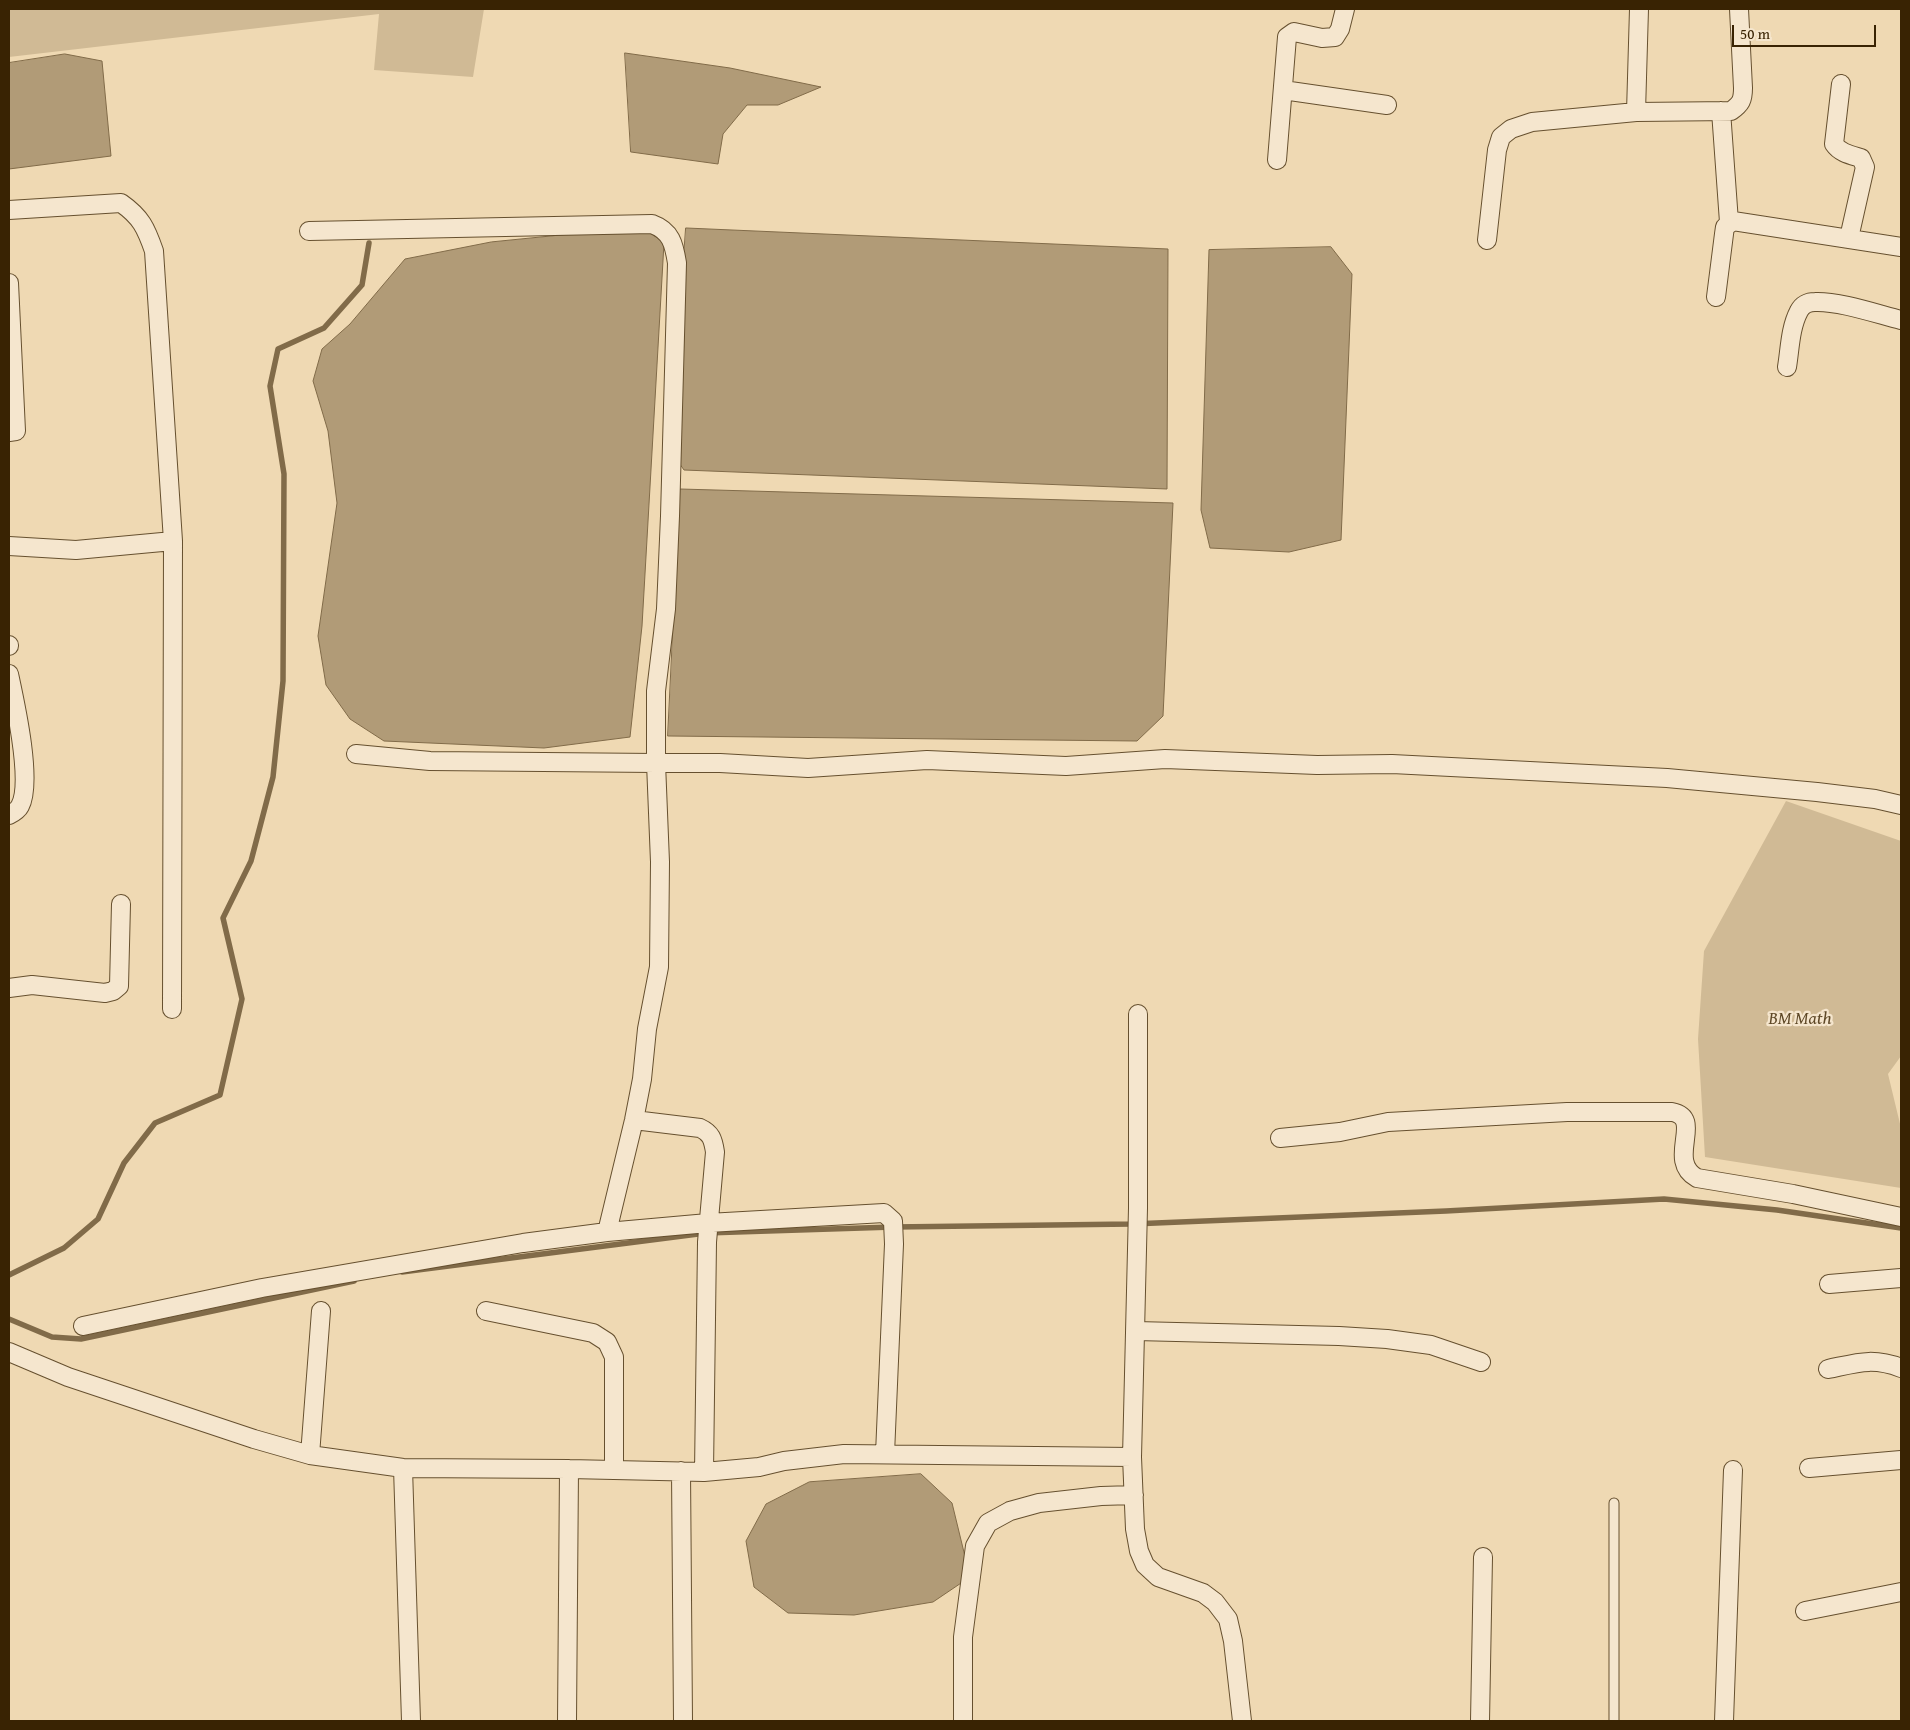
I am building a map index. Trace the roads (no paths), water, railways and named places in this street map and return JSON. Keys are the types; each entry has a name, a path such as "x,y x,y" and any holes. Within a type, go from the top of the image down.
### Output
{"street":[{"path":"1277,160 1287,37 1290,33 1300,32 1322,38 1335,36 1340,30 1345,9"},
{"path":"1636,112 1639,9"},
{"path":"1487,240 1497,150 1501,137 1511,129 1532,122 1636,112 1731,111 1740,105 1743,99 1739,9"},
{"path":"1841,84 1834,144 1843,152 1861,158 1865,168 1849,238"},
{"path":"1283,90 1386,105"},
{"path":"1716,297 1724,234 1729,222 1721,111"},
{"path":"9,210 121,203 136,214 147,231 154,251 173,542 172,1009"},
{"path":"1729,222 1737,220 1901,246"},
{"path":"309,231 652,224 661,228 671,238 674,245 677,262 670,516 666,609 656,691 656,764 660,862 659,968 647,1029 642,1079 634,1120 607,1232"},
{"path":"9,283 16,431 9,432"},
{"path":"1787,367 1792,330 1800,310 1806,303 1815,302 1838,305 1901,320"},
{"path":"9,546 76,550 173,542"},
{"path":"9,674 20,723 25,790 19,808 9,816"},
{"path":"356,754 430,761 656,764 720,762 808,768 927,760 1066,766 1164,760 1316,765 1392,764 1667,778 1818,792 1874,799 1901,805"},
{"path":"9,988 32,985 105,993 113,991 119,986 121,904"},
{"path":"1138,1014 1138,1208 1132,1457 1135,1529 1139,1551 1145,1565 1158,1577 1202,1592 1215,1602 1228,1619 1233,1641 1242,1721"},
{"path":"1280,1138 1340,1132 1388,1122 1568,1112 1680,1113 1685,1119 1686,1127 1683,1159 1690,1174 1698,1178 1793,1194 1901,1217"},
{"path":"634,1120 700,1128 709,1132 714,1141 715,1152 708,1231 704,1472"},
{"path":"83,1326 272,1286 523,1243 607,1232 708,1231 878,1212 888,1214 893,1227 885,1454"},
{"path":"1829,1284 1901,1278"},
{"path":"486,1310 593,1333 607,1342 614,1357 614,1470"},
{"path":"310,1455 321,1311"},
{"path":"1136,1331 1387,1339 1431,1345 1481,1362"},
{"path":"9,1352 68,1377 254,1439 310,1455 403,1468 704,1472 759,1467 812,1456 844,1454 1132,1457"},
{"path":"1828,1369 1871,1360 1889,1363 1901,1368"},
{"path":"1809,1468 1901,1460"},
{"path":"403,1468 411,1721"},
{"path":"567,1721 569,1469"},
{"path":"1724,1721 1733,1470"},
{"path":"681,1471 683,1721"},
{"path":"963,1721 963,1637 974,1546 988,1523 1010,1511 1039,1503 1101,1496 1134,1495"},
{"path":"1480,1721 1483,1557"},
{"path":"1805,1611 1901,1592"}],"lane":[{"path":"1614,1503 1614,1721"}],"waterway":[{"path":"9,1275 64,1248 98,1219 124,1163 155,1123 220,1095 242,999 223,918 251,861 273,777 283,681 284,474 270,386 278,349 324,328 362,285 369,243"},
{"path":"402,1272 706,1233 893,1227 1132,1224 1446,1211 1664,1199 1777,1210 1901,1228"},
{"path":"9,1319 52,1337 81,1339 354,1281"}],"park label":[{"name":"BM Math","path":"1800,1019"}]}
